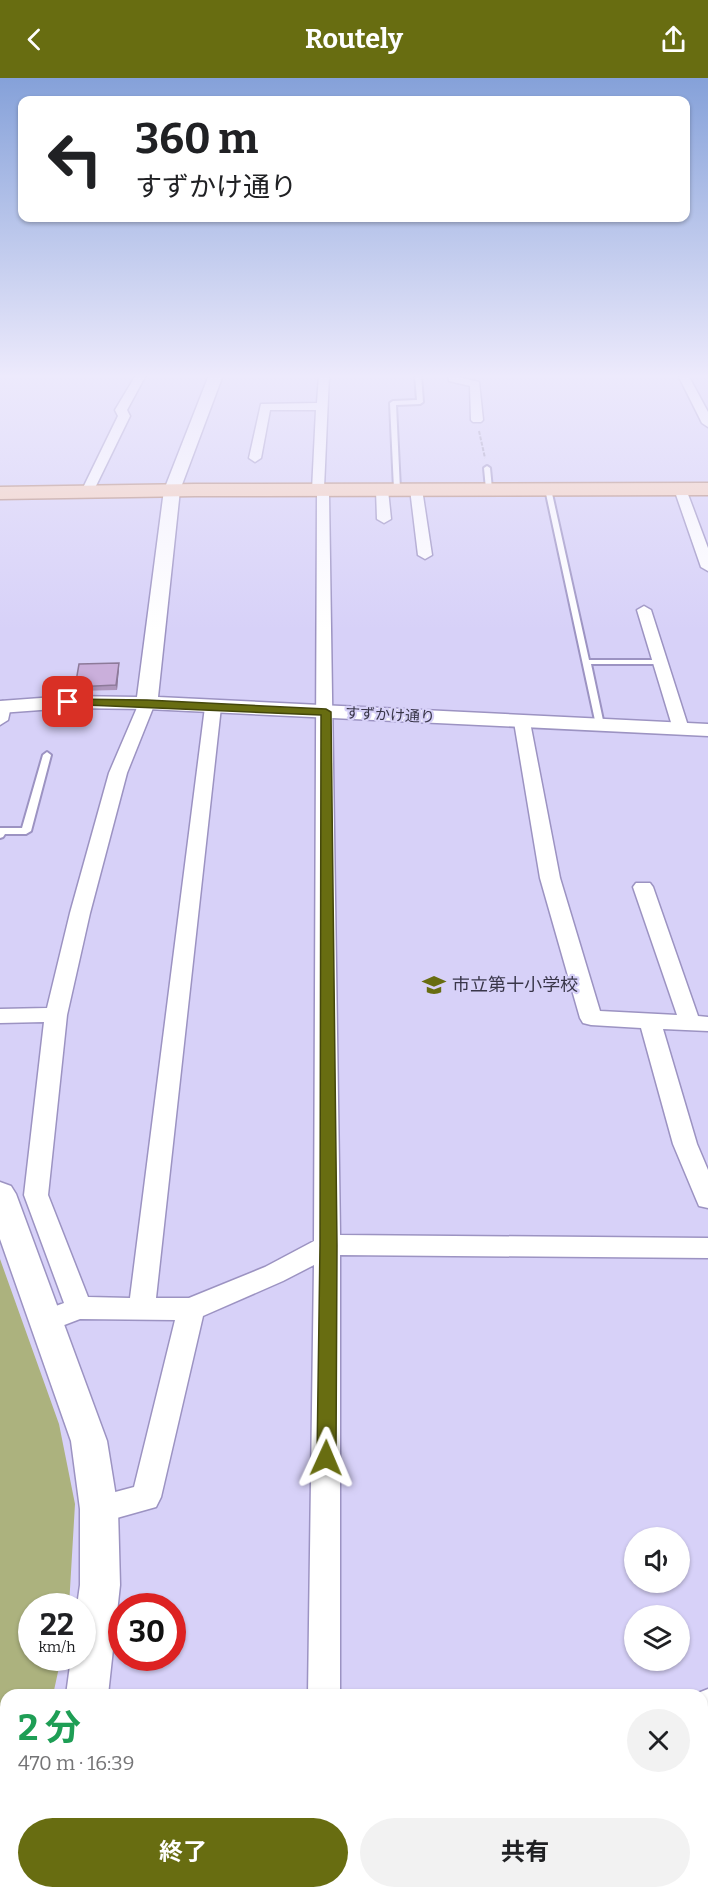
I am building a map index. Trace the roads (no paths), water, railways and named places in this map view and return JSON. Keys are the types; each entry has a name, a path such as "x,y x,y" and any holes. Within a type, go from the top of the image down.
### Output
{"main road":[{"path":"0,493 172,490 708,489"}],"street":[{"path":"87,492 103,460"},
{"path":"79,1308 36,1195 57,1015 80,913 118,772 147,703 172,490 183,460"},
{"path":"319,460 318,490 323,493 326,712 329,1245 324,1689"},
{"path":"384,519 398,489"},
{"path":"398,489 424,555"},
{"path":"680,489 708,567"},
{"path":"644,610 681,729"},
{"name":"すずかけ通り","path":"1,711 68,702 147,703 708,730"},
{"path":"142,1308 213,706"},
{"path":"522,722 549,878 591,1018 699,1023 643,887"},
{"path":"0,1016 57,1015"},
{"path":"650,1021 685,1144 708,1199"},
{"path":"0,1194 89,1441 99,1509 100,1585 88,1689"},
{"path":"46,1321 79,1308 191,1309 274,1274 329,1245 708,1248"},
{"path":"99,1509 146,1497 191,1309"}],"lane":[{"path":"396,460 398,489"},
{"path":"487,468 489,489"},
{"path":"548,489 588,662 600,725"},
{"path":"588,662 660,662"},
{"path":"0,835 1,831 26,831 47,755"}],"place":[{"name":"市立第十小学校","path":"434,985"}]}
